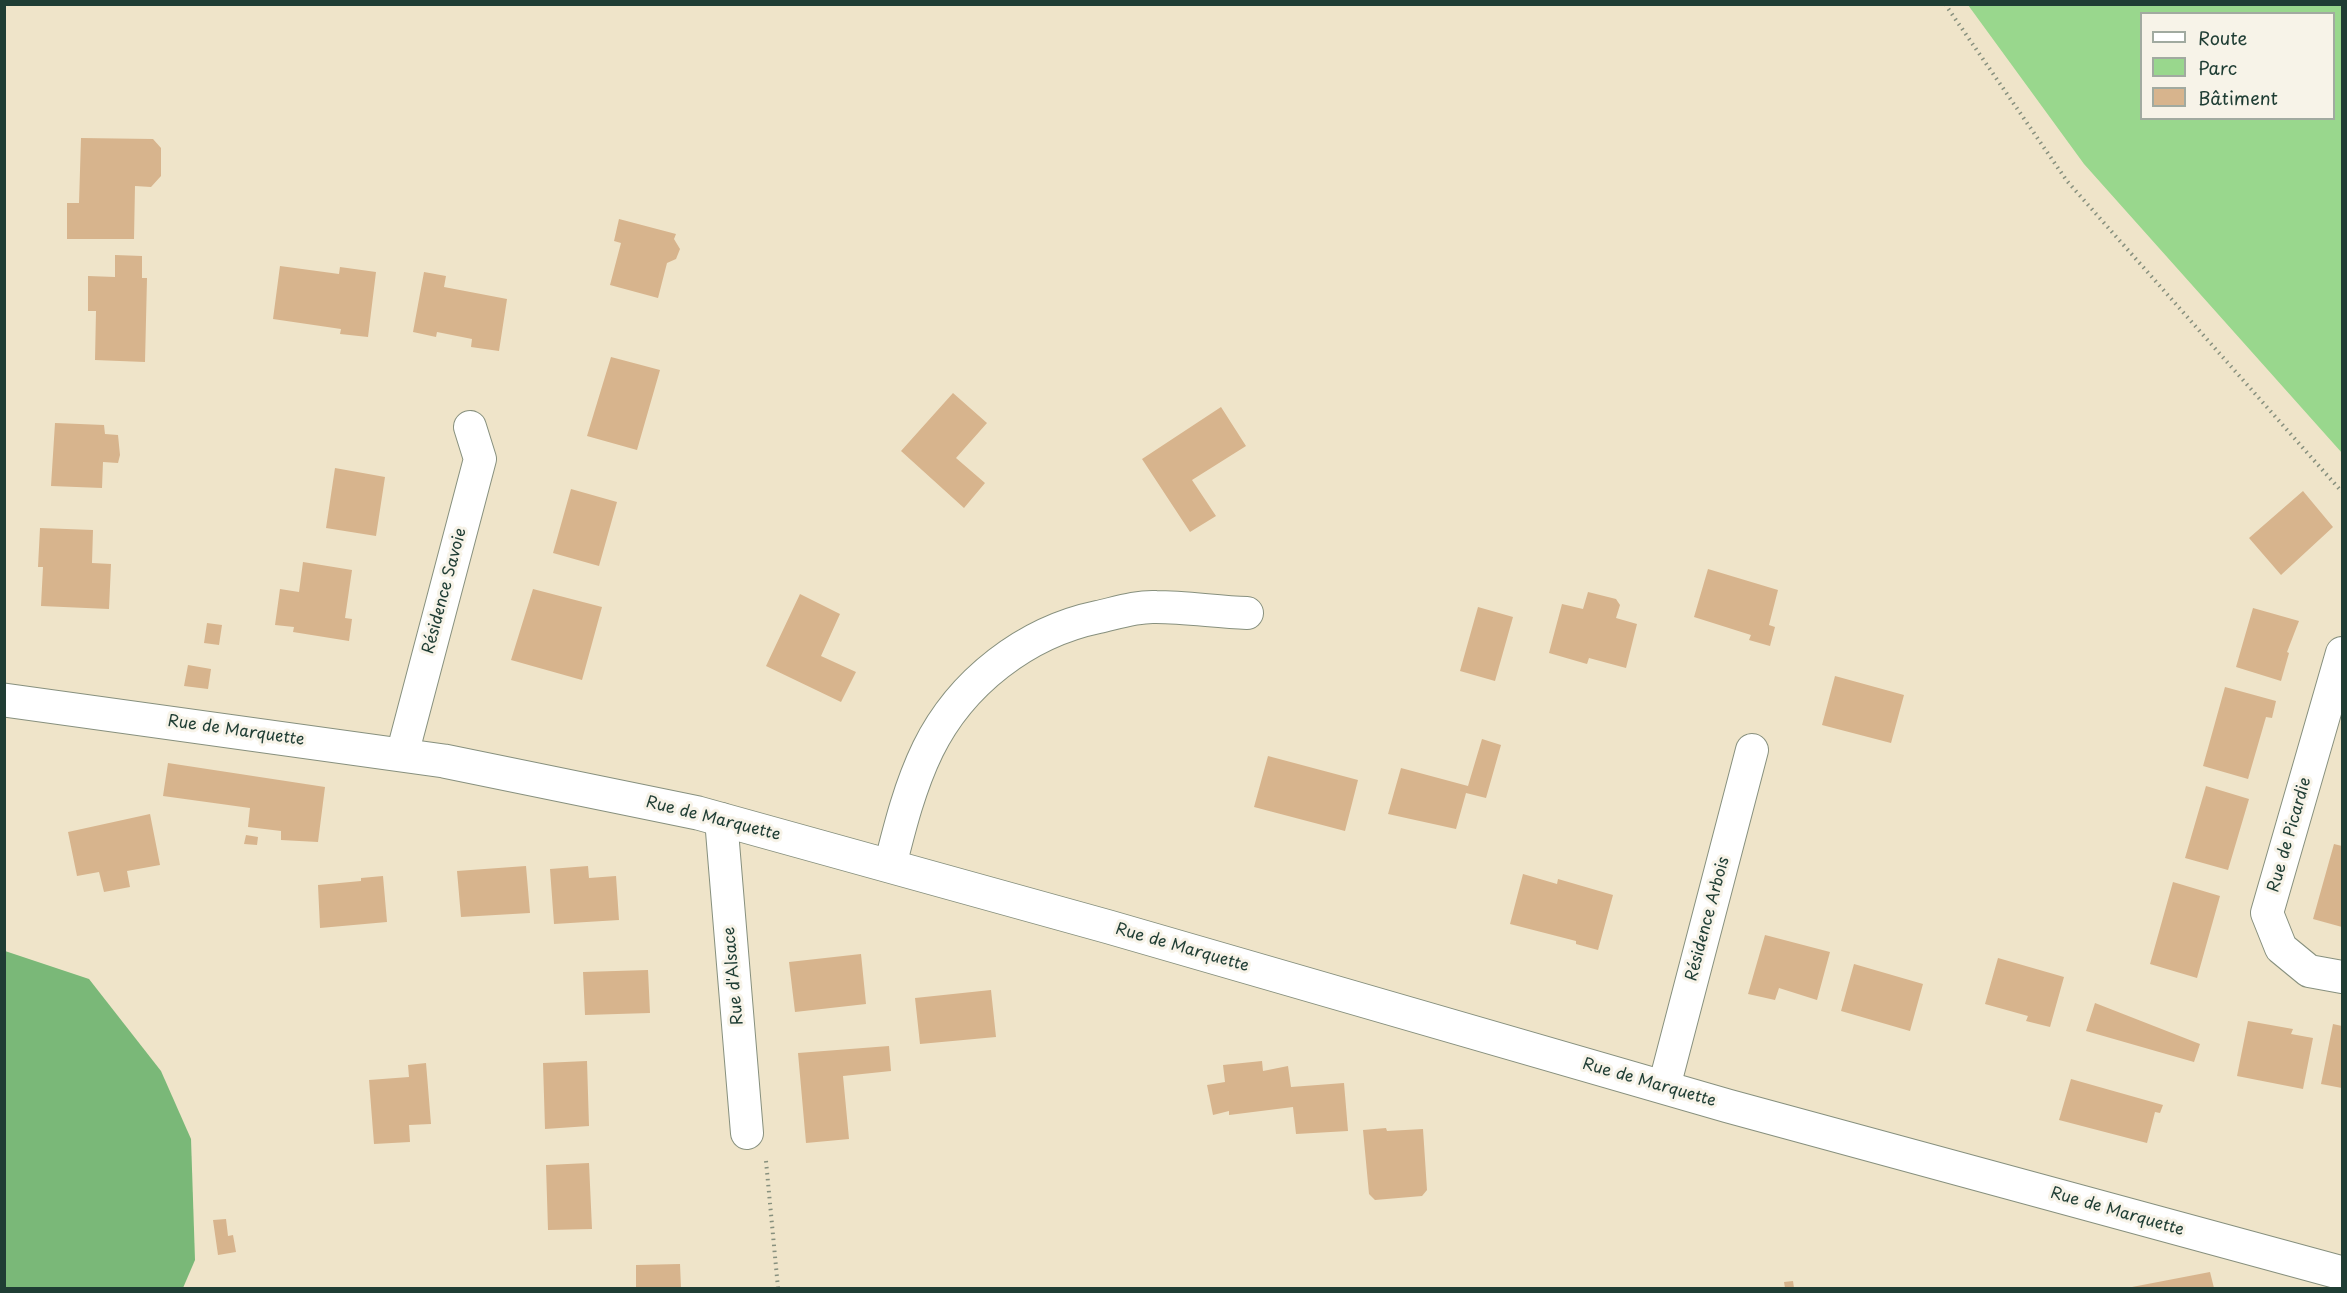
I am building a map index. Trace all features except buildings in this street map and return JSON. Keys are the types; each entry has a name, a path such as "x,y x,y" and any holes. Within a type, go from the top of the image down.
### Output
{"street":[{"name":"Résidence Savoie","path":"402,755 480,459 470,427"},
{"path":"890,866 913,784 928,748 965,694 1022,646 1053,629 1084,620 1154,606 1247,614"},
{"name":"Rue de Picardie","path":"2343,653 2267,913 2281,948 2309,971 2343,977"},
{"name":"Rue de Marquette","path":"4,700 402,755 603,792 721,819 1664,1087 2343,1273"},
{"name":"Résidence Arbois","path":"1664,1087 1752,750"},
{"name":"Rue d'Alsace","path":"721,819 747,1133"}],"path":[{"path":"1945,4 2067,181 2343,492"},
{"path":"747,1133 766,1160 778,1288"}],"green space":[{"path":"1968,5 2342,5 2342,453 2084,164"},
{"path":"5,951 89,979 161,1071 191,1139 195,1260 183,1288 5,1288"}]}
